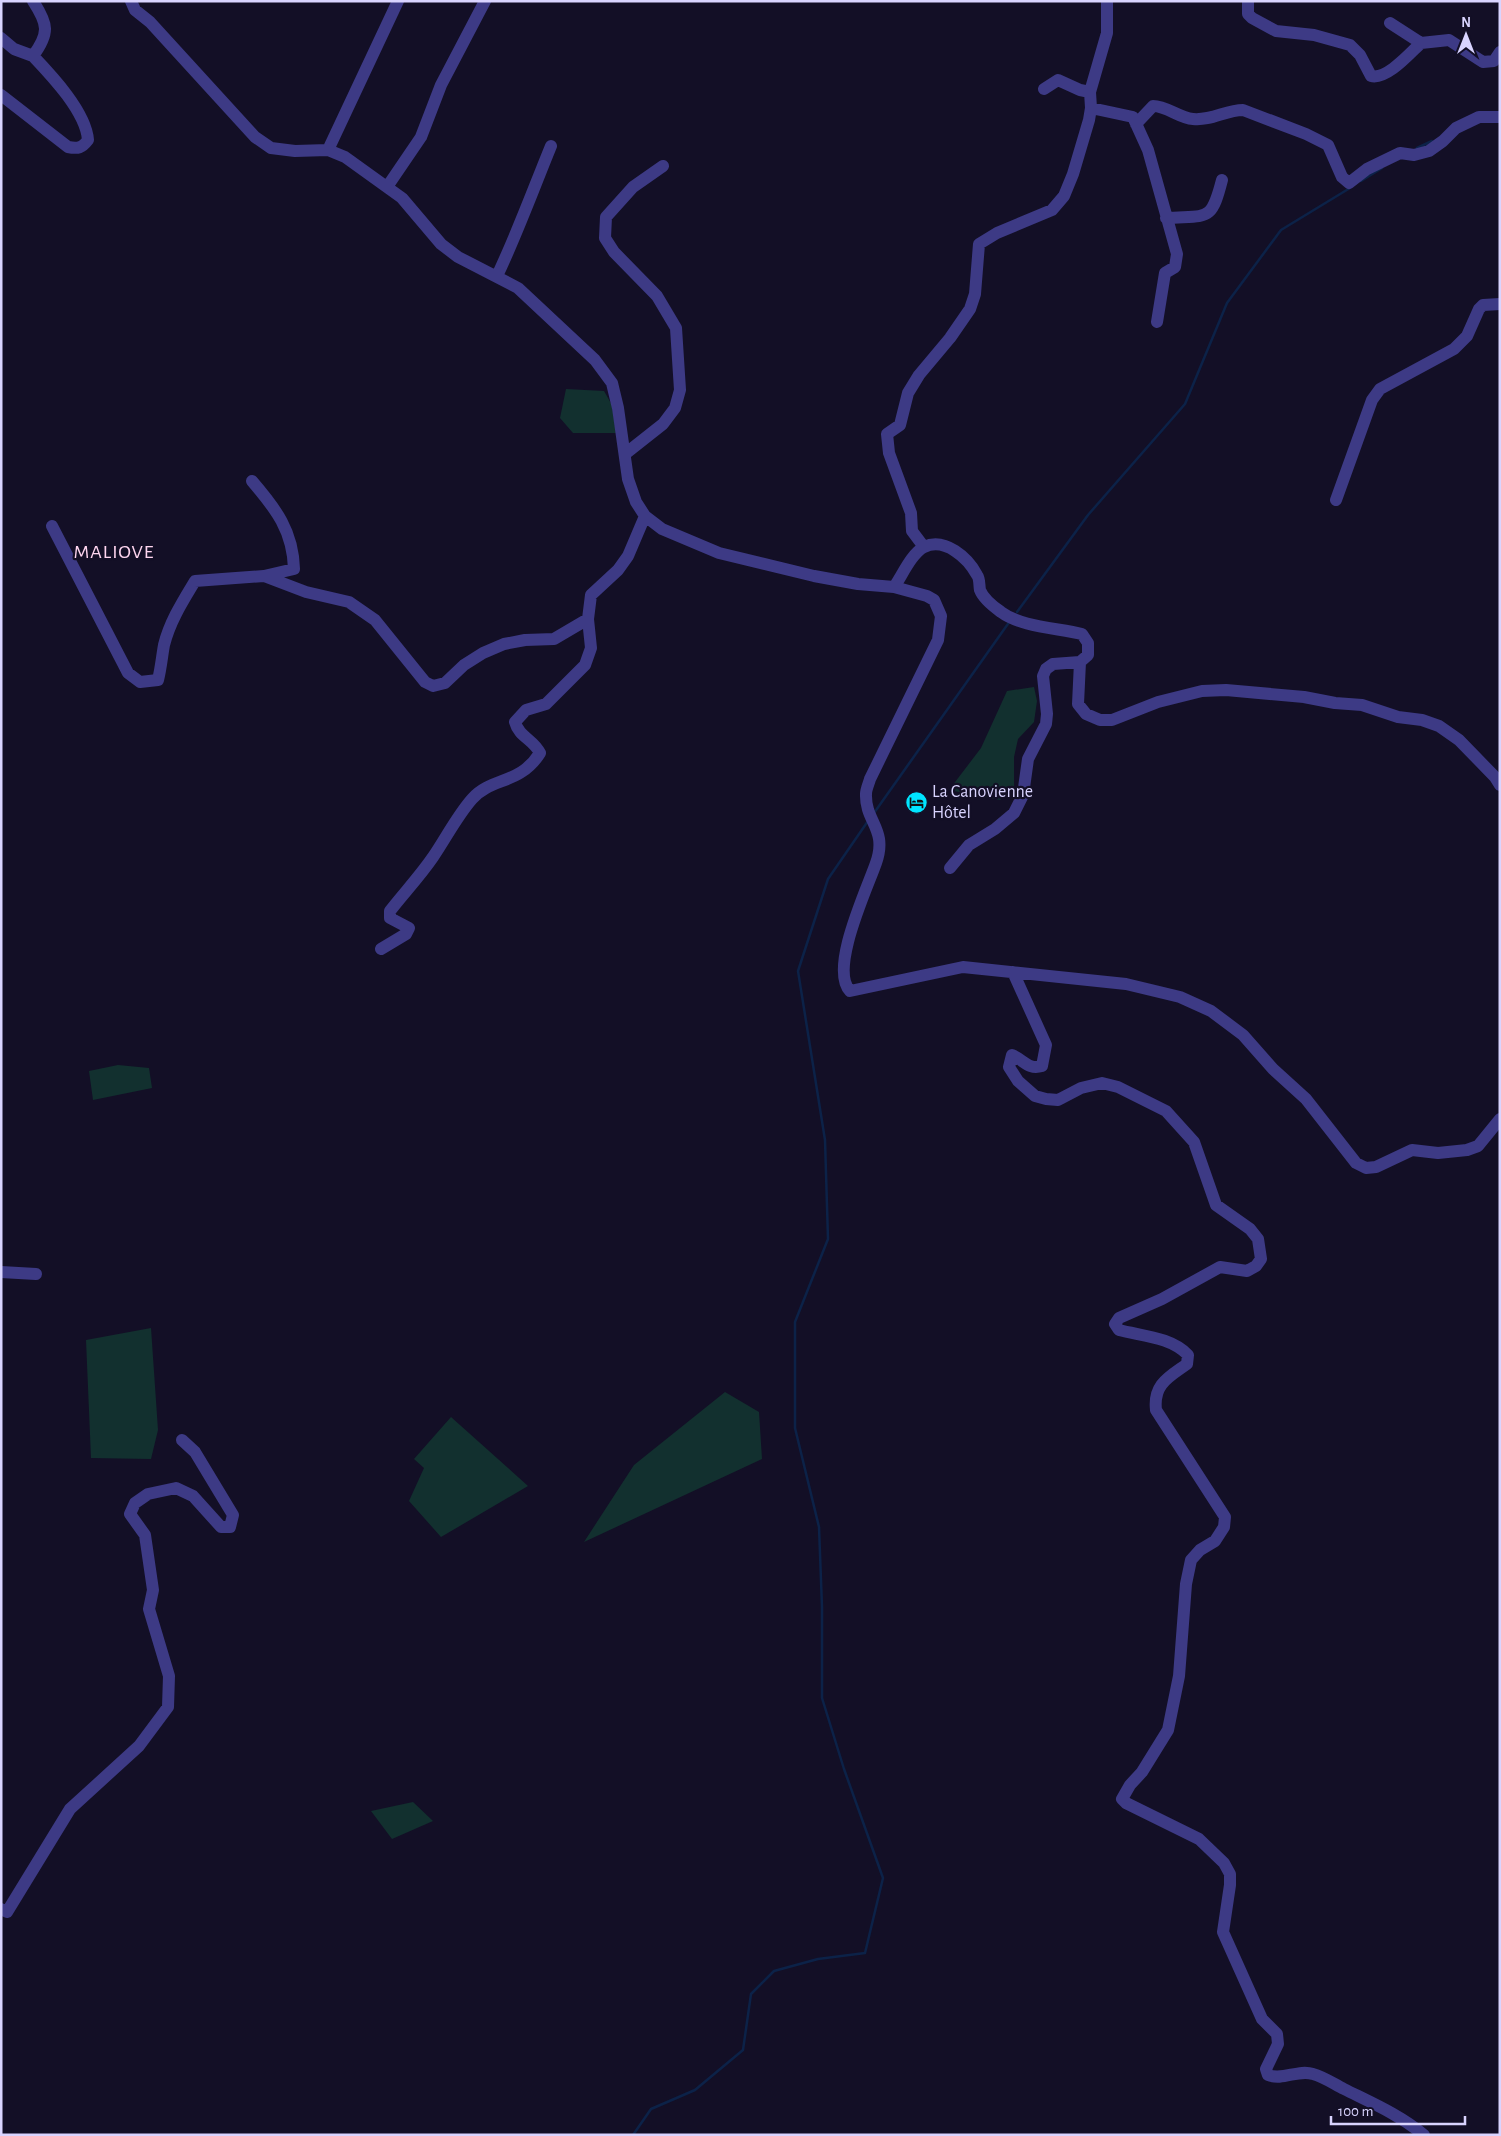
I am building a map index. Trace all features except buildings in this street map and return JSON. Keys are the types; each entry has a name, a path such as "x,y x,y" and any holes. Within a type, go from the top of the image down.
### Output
{"street":[{"path":"33,1 45,20 44,41 34,56"},
{"path":"131,1 135,10 150,22 255,137 271,148 328,150 345,158 402,198 441,244 458,257 518,288 595,360 612,384 618,408 628,480 636,502 645,516 662,529 719,553 814,576 858,584 894,587 927,596 934,600 941,616 938,640 870,779 866,793 870,818 880,836 876,861 852,928 843,972 850,991 963,967 1126,984 1180,997 1211,1011 1243,1035 1273,1069 1306,1099 1356,1162 1366,1168 1376,1167 1412,1150 1438,1153 1467,1150 1478,1146 1500,1119"},
{"path":"328,150 398,1"},
{"path":"387,187 421,136 441,84 485,1"},
{"path":"924,547 912,531 911,513 889,453 887,434 900,425 908,393 919,375 950,338 970,309 975,294 979,244 997,233 1052,210 1064,196 1074,174 1091,108 1090,92 1107,33 1107,1"},
{"path":"1248,1 1248,14 1276,31 1314,35 1350,45 1360,55 1371,76 1384,75 1421,43"},
{"path":"1390,23 1421,43 1449,40 1486,62 1494,61 1500,52"},
{"path":"1,38 14,49 34,56 66,92 88,130 88,140 84,146 77,149 68,147 1,95"},
{"path":"1044,89 1058,80 1080,90 1090,92"},
{"path":"1136,124 1152,106 1158,106 1191,119 1209,119 1236,110 1243,110 1306,134 1328,145 1342,177 1349,183 1368,169 1400,153 1414,155 1428,151 1443,141 1456,128 1479,117 1500,117"},
{"path":"1091,108 1133,117 1148,150 1166,218 1172,232 1177,261 1175,267 1165,273 1162,280 1157,322"},
{"path":"498,276 527,209 534,186 551,146"},
{"path":"625,454 663,424 675,408 680,390 676,328 657,296 614,252 605,238 606,217 633,187 663,166"},
{"path":"1166,218 1205,216 1211,212 1216,204 1222,180"},
{"path":"1336,500 1372,400 1380,389 1454,349 1467,336 1479,309 1483,305 1500,304"},
{"path":"52,526 128,673 140,682 158,680 164,645 170,627 179,608 196,581 264,576 294,569 294,550 277,510 252,481"},
{"path":"382,949 406,934 409,928 390,918 390,911 431,860 472,798 490,787 521,774 537,757 540,752 535,743 517,729 514,722 526,710 546,704 584,665 591,648 588,619 592,595 628,556 645,516"},
{"path":"894,587 913,558 924,547 940,545 956,551 972,566 978,577 981,591 1002,613 1035,626 1056,628 1082,634 1088,643 1088,655 1080,662 1053,664 1046,669 1043,676 1047,714 1046,724 1028,759 1023,795 1014,813 995,829 969,845 950,868"},
{"path":"264,576 306,592 349,602 375,620 425,682 432,686 445,683 464,665 483,653 504,644 554,638 588,619"},
{"path":"1080,662 1078,704 1086,714 1100,720 1112,720 1158,702 1202,691 1226,690 1362,705 1398,717 1422,720 1439,726 1459,740 1495,777 1500,785"},
{"path":"1013,972 1046,1046 1042,1066 1036,1068 1025,1065 1020,1058 1012,1055 1009,1066 1018,1081 1035,1096 1058,1100 1080,1088 1102,1083 1118,1087 1166,1111 1194,1142 1216,1204 1250,1229 1258,1239 1260,1250 1261,1259 1256,1266 1248,1271 1220,1267 1162,1299 1119,1318 1115,1324 1118,1330 1175,1344 1188,1355 1187,1364 1169,1377 1158,1389 1155,1399 1156,1410 1225,1517 1224,1527 1215,1541 1200,1550 1191,1560 1186,1584 1179,1676 1168,1730 1142,1772 1122,1798 1126,1803 1198,1839 1224,1863 1230,1874 1223,1932 1262,2019 1277,2034 1278,2044 1266,2069 1268,2074 1276,2078 1293,2074 1312,2073 1383,2108 1412,2125 1424,2135"},
{"path":"1,1272 36,1274"},
{"path":"1,1909 7,1912 70,1810 139,1746 168,1707 169,1676 149,1609 153,1590 145,1535 130,1514 135,1503 148,1494 176,1488 193,1496 221,1527 230,1527 233,1515 195,1452 182,1440"}],"green space":[{"path":"566,389 604,391 612,405 616,433 573,433 560,418"},
{"path":"1034,687 1037,701 1034,722 1018,739 1014,757 1014,786 1000,800 949,790 981,748 1007,691"},
{"path":"118,1065 149,1068 152,1088 93,1100 89,1071"},
{"path":"151,1328 158,1430 151,1459 91,1458 86,1340"},
{"path":"725,1392 759,1412 762,1459 584,1542 634,1465"},
{"path":"451,1417 528,1486 441,1537 409,1501 424,1468 414,1459"},
{"path":"413,1802 433,1821 392,1839 371,1811"}],"waterway":[{"path":"1417,148 1432,141"},
{"path":"1361,181 1382,168"},
{"path":"1017,612 1088,515 1185,404 1227,303 1281,230 1350,188"},
{"path":"874,813 1010,621"},
{"path":"633,2135 651,2109 695,2090 743,2050 751,1994 774,1971 818,1959 865,1953 883,1878 844,1769 822,1698 822,1607 819,1527 795,1428 795,1322 828,1239 825,1140 798,971 828,879 868,821"}],"place":[{"name":"La Canovienne Hôtel","path":"916,802"}],"district":[{"name":"MALIOVE","path":"114,552"}]}
